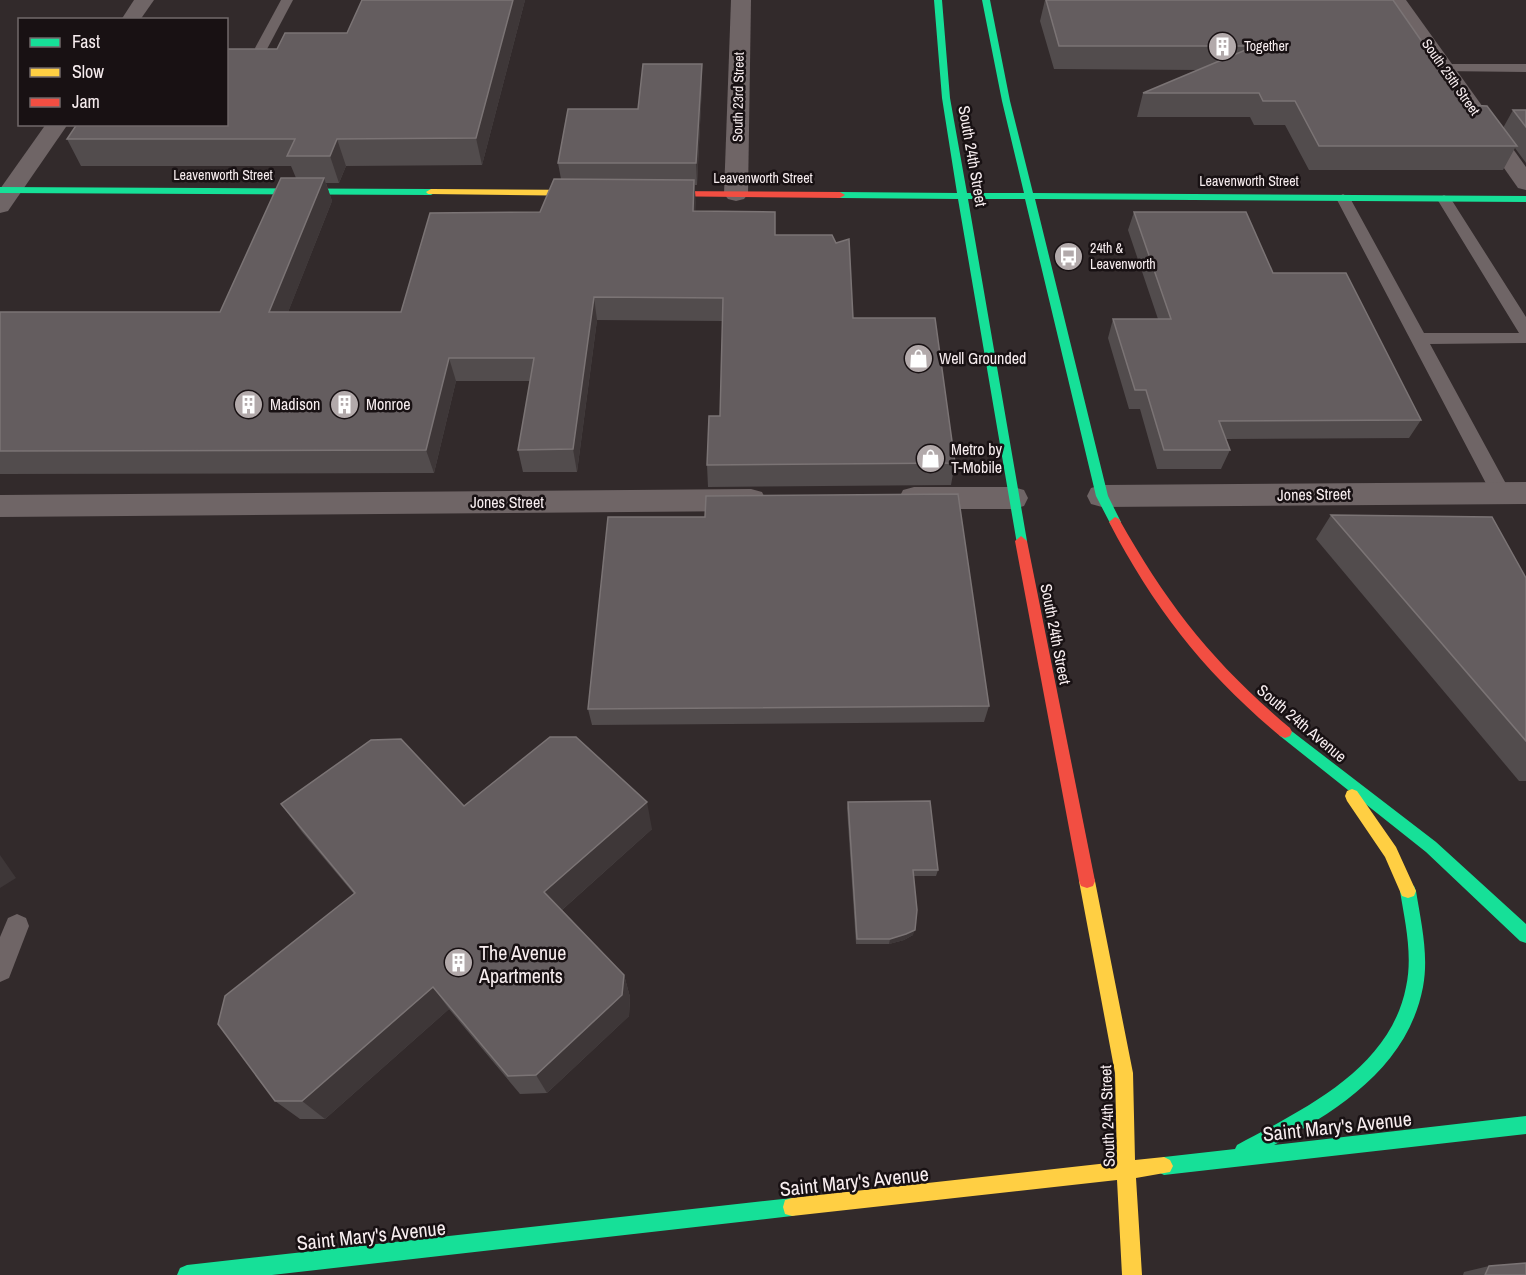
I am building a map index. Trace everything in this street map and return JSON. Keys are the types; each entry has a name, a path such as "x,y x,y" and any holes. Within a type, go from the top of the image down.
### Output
{"main road":[{"name":"South 24th Street","path":"938,0 942,67 1013,498 1124,1073 1126,1170 1132,1275"},
{"path":"986,0 1006,101 1031,196 1102,496"},
{"name":"Leavenworth Street","path":"4,196 605,194"},
{"name":"Leavenworth Street","path":"641,194 1526,199"},
{"name":"South 24th Avenue","path":"1102,496 1129,553 1164,609 1210,664 1274,724 1454,866 1526,935"},
{"path":"1234,1156 1319,1111 1361,1079 1381,1059 1403,1027 1409,1011 1416,977 1418,949 1415,920 1407,889 1401,871 1386,846 1333,771"},
{"name":"Saint Mary's Avenue","path":"187,1275 1526,1125"}],"street":[{"path":"131,18 144,0"},
{"name":"South 23rd Street","path":"736,194 741,0"},
{"name":"South 25th Street","path":"1396,0 1526,183"},
{"path":"4,196 56,126"},
{"name":"Jones Street","path":"1102,496 1513,493"},
{"path":"882,499 1013,498"},
{"name":"Jones Street","path":"0,506 775,499"}],"lane":[{"path":"261,48 287,0"},
{"path":"1444,68 1526,68"},
{"path":"1343,198 1419,339 1513,493"},
{"path":"1444,199 1526,330"},
{"path":"1419,339 1526,338"},
{"path":"0,969 17,926"}],"building":[{"path":"362,0 513,0 476,138 337,139 330,156 287,156 295,139 67,139 76,126 228,126 228,49 277,49 285,33 347,33"},
{"path":"1046,0 1393,0 1466,105 1487,106 1517,146 1319,146 1295,101 1263,101 1259,93 1143,93 1255,46 1059,46"},
{"path":"643,64 702,64 696,163 558,163 568,109 638,109"},
{"path":"1513,110 1526,110 1526,127"},
{"path":"281,178 324,178 269,312 401,312 430,213 540,212 554,179 694,180 693,211 775,212 775,235 832,235 836,243 849,239 853,318 935,318 955,463 707,465 709,416 720,416 723,298 594,297 573,449 518,450 534,358 449,358 426,450 0,451 0,312 220,312"},
{"path":"1134,212 1246,212 1273,273 1346,273 1421,420 1219,421 1230,450 1164,450 1146,390 1135,390 1113,319 1171,319"},
{"path":"958,494 989,706 588,709 608,517 705,517 706,496"},
{"path":"1331,515 1492,517 1526,578 1526,741"},
{"name":"The Avenue Apartments","path":"550,737 576,737 647,802 544,892 624,975 622,995 536,1075 508,1076 433,987 302,1101 275,1101 218,1024 225,996 355,893 281,804 371,740 401,739 464,806"},
{"path":"930,801 938,870 913,870 917,910 915,930 890,939 857,939 848,802"},
{"path":"1526,1263 1526,1275 1485,1275 1489,1266"}],"traffic: fast":[{"path":"938,0 946,98 1021,541"},
{"path":"986,0 1006,101 1102,496 1115,522"},
{"path":"0,190 431,192"},
{"path":"840,195 1526,199"},
{"path":"1285,732 1431,847 1526,935"},
{"path":"1243,1151 1323,1106 1357,1082 1384,1055 1403,1023 1415,986 1417,943 1408,891"},
{"path":"1164,1166 1526,1125"},
{"path":"187,1275 792,1207"}],"traffic: slow":[{"path":"431,192 591,193"},
{"path":"1352,796 1391,852 1408,891"},
{"path":"1087,881 1124,1073 1126,1170 1132,1275"},
{"path":"792,1207 1164,1166"}],"traffic: jam":[{"path":"652,194 840,195"},
{"path":"1115,522 1149,583 1188,637 1233,686 1285,732"},
{"path":"1021,541 1087,881"}],"place":[{"name":"Together","path":"1223,46"},
{"name":"24th & Leavenworth","path":"1069,256"},
{"name":"Well Grounded","path":"918,358"},
{"name":"Madison","path":"249,404"},
{"name":"Monroe","path":"345,404"},
{"name":"Metro by T-Mobile","path":"930,458"},
{"name":"The Avenue Apartments","path":"458,963"}]}
